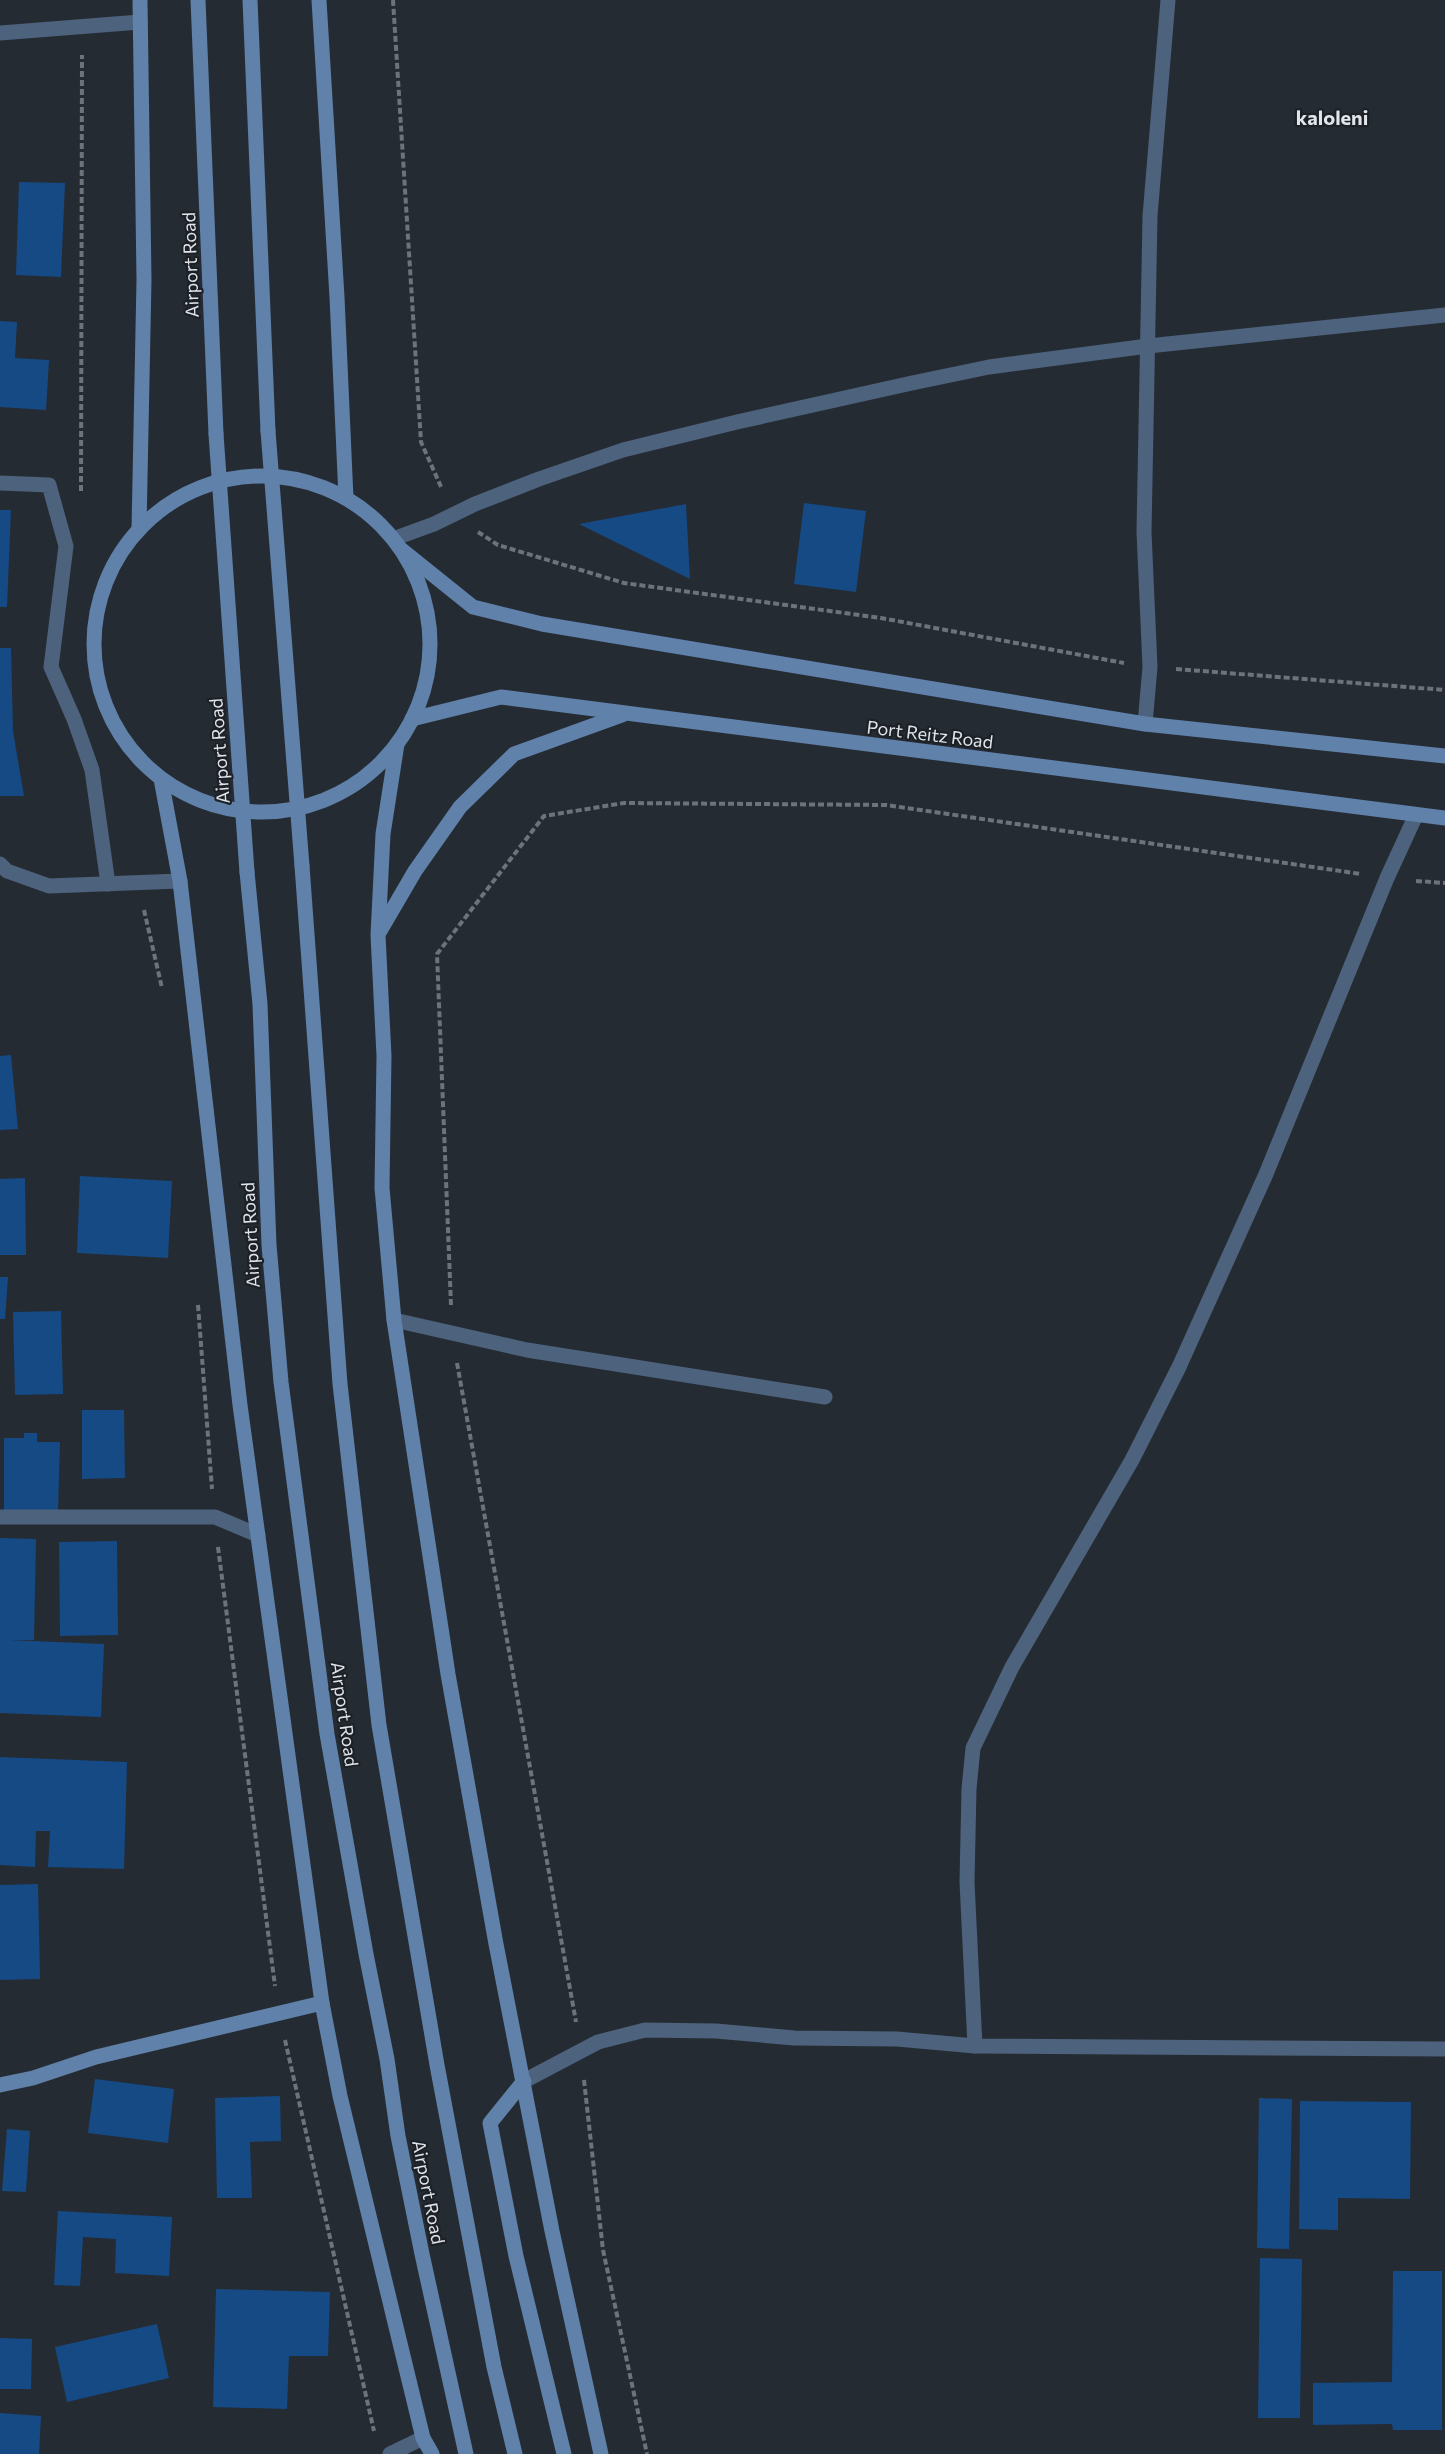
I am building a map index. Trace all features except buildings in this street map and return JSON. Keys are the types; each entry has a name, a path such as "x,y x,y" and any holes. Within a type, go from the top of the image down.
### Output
{"main road":[{"path":"139,529 144,280 140,0"},
{"name":"Airport Road","path":"198,0 216,434 247,872 260,1004 269,1245 281,1382 327,1734 422,2254 466,2454"},
{"name":"Airport Road","path":"250,0 268,431 340,1384 379,1725 414,1939 494,2367 515,2454"},
{"path":"319,0 337,297 346,498"},
{"path":"397,544 418,582 428,615 430,651 424,686 412,719 397,744 355,785 329,799 300,809 271,813 242,812 213,806 185,795 160,779 138,759 120,735 111,718 97,681 94,652 95,622 101,592 113,565 139,529 159,510 183,494 209,483 237,477 265,475 293,477 321,486 346,498 367,512 397,544 473,606 542,624 1145,724 1445,756"},
{"name":"Port Reitz Road","path":"412,719 501,697 1445,818"},
{"path":"378,935 416,871 460,807 514,754 625,714"},
{"path":"397,744 383,834 378,935 384,1056 382,1188 394,1320 448,1674 496,1944 552,2231 601,2454"},
{"path":"160,779 180,881 237,1382 322,2003 340,2096 423,2438 432,2454"},
{"path":"0,2085 24,2080 96,2057 322,2003"},
{"path":"524,2081 490,2123 516,2256 564,2454"}],"street":[{"path":"1145,724 1150,667 1144,532 1150,216 1168,0"},
{"path":"0,33 140,22"},
{"path":"397,544 453,514 539,479 623,450 737,422 989,367 1148,346 1445,315"},
{"path":"0,483 49,485 66,546 51,667 74,719 92,770 108,884"},
{"path":"975,2046 967,1882 969,1789 974,1748 1011,1667 1132,1460 1179,1367 1266,1174 1310,1061 1416,815"},
{"path":"0,864 7,871 50,886 180,881"},
{"path":"394,1320 527,1350 825,1397"},
{"path":"0,1517 214,1517 258,1535"},
{"path":"524,2081 598,2042 645,2030 716,2031 794,2038 897,2039 975,2046 1445,2049"},
{"path":"390,2454 423,2438"}],"path":[{"path":"393,0 421,442 453,514 498,545 624,583 881,618 1097,660 1150,667 1445,690"},
{"path":"81,492 82,27"},
{"path":"138,884 164,995"},
{"path":"197,1296 214,1517 279,2013 377,2442"}],"district":[{"name":"kaloleni","path":"1332,117"}]}
